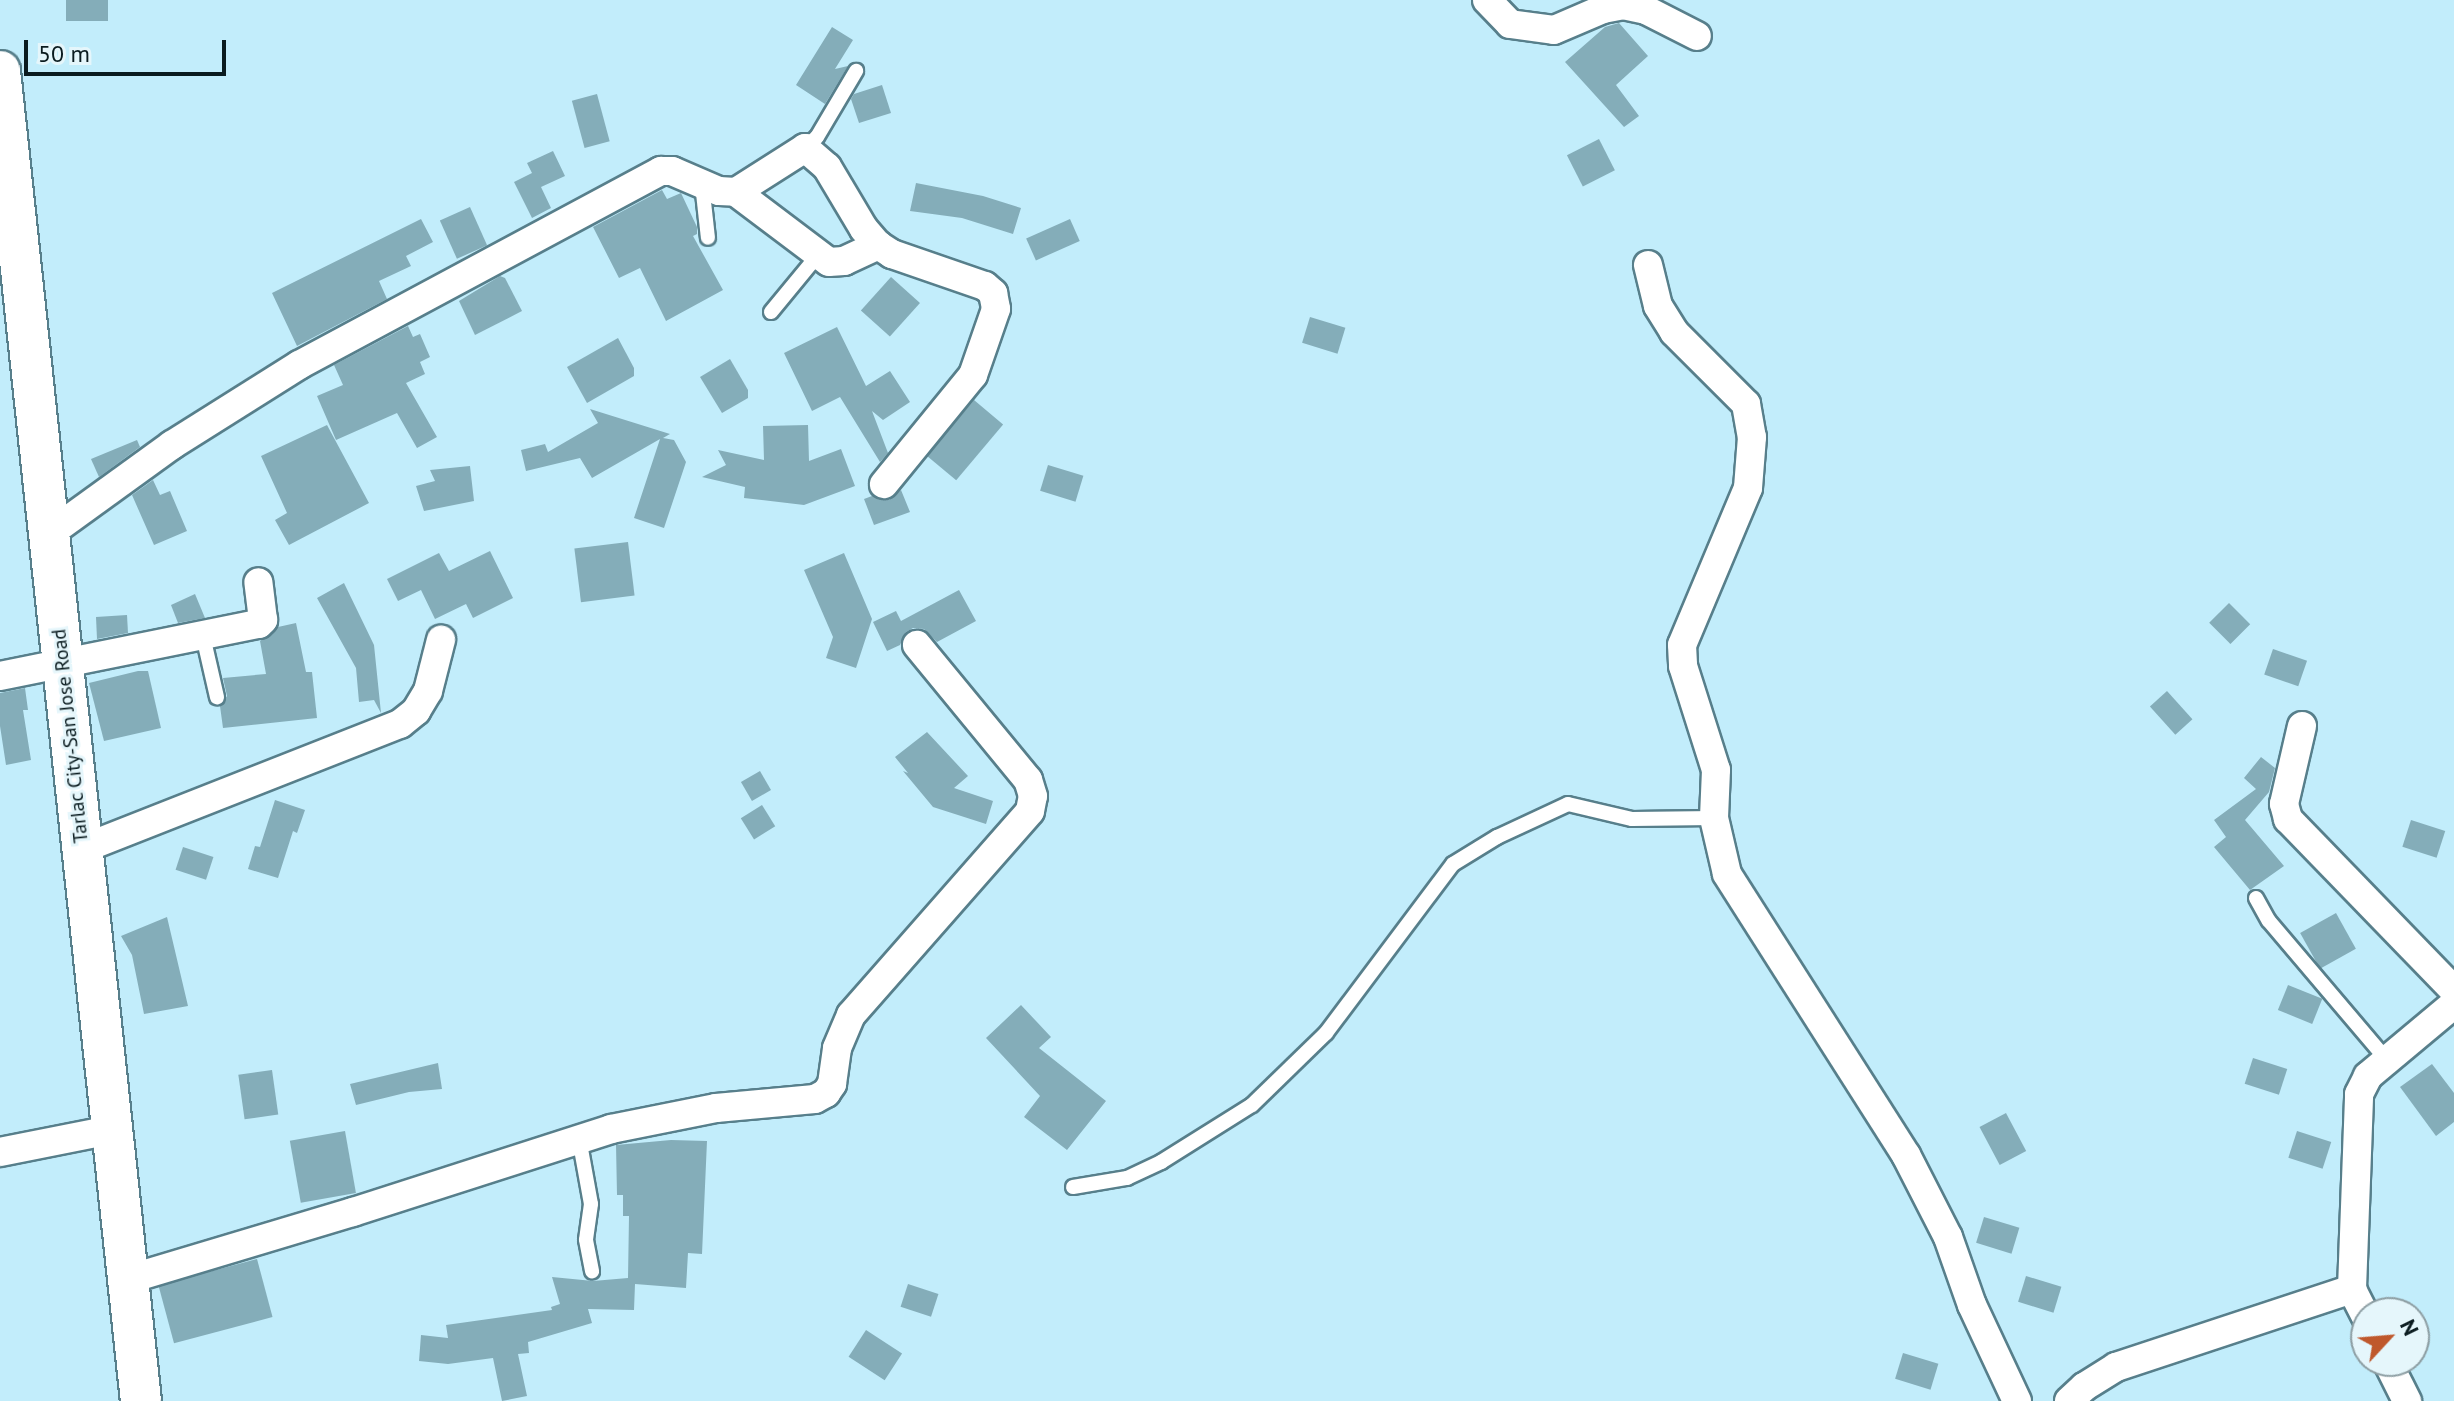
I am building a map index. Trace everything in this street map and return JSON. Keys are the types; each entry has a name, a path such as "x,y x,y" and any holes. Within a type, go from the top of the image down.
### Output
{"main road":[{"name":"Tarlac City-San Jose Road","path":"0,71 141,1401"}],"street":[{"path":"1487,0 1510,24 1554,30 1603,9 1623,5 1646,10 1697,36"},
{"path":"736,192 805,148 827,167 864,229 878,245 892,254 985,286 993,293 996,309 973,375 884,484"},
{"path":"49,534 172,445 299,365 661,171 672,171 702,184 736,192 818,255 837,263 878,245"},
{"path":"1648,265 1658,306 1674,332 1746,404 1752,437 1748,488 1682,645 1683,666 1716,770 1714,818 1727,874 1906,1155 1941,1223 1972,1305 2017,1401"},
{"path":"0,676 259,624 263,620 258,582"},
{"path":"82,849 400,724 416,711 428,691 441,640"},
{"path":"126,1280 353,1212 579,1138 716,1108 815,1099 826,1093 832,1084 837,1048 851,1015 1030,811 1033,796 1028,780 917,645"},
{"path":"2302,726 2284,804 2288,819 2454,990"},
{"path":"2356,1297 2352,1289 2359,1094 2368,1076 2454,1004"},
{"path":"0,1152 111,1130"},
{"path":"2069,1401 2084,1387 2116,1367 2352,1289"},
{"path":"2395,1377 2407,1401"}],"lane":[{"path":"805,148 817,137 856,71"},
{"path":"702,184 708,238"},
{"path":"771,312 818,255"},
{"path":"203,636 217,697"},
{"path":"1073,1187 1127,1178 1161,1162 1252,1105 1326,1033 1453,864 1497,837 1568,804 1632,819 1714,818"},
{"path":"2256,898 2269,921 2387,1060"},
{"path":"579,1138 591,1204 586,1240 592,1271"}],"building":[{"path":"66,0 108,0 108,21 66,21"},
{"path":"1619,23 1648,56 1616,85 1639,116 1624,127 1565,62 1605,27"},
{"path":"832,27 853,40 835,69 848,66 825,104 796,85"},
{"path":"882,85 891,113 859,123 851,99 854,94"},
{"path":"597,94 610,141 585,148 572,101"},
{"path":"1599,139 1615,170 1583,187 1567,155"},
{"path":"553,151 565,176 541,187 551,208 532,218 514,182 532,173 527,163"},
{"path":"916,183 983,196 1021,208 1013,234 962,218 910,211"},
{"path":"662,190 667,199 681,193 697,227 697,234 693,236 723,290 666,321 640,268 619,278 593,227"},
{"path":"470,207 487,245 457,259 440,220"},
{"path":"421,219 433,242 406,256 411,266 379,281 387,299 297,346 272,293"},
{"path":"1070,219 1080,241 1036,260 1026,239"},
{"path":"500,276 505,278 522,311 475,335 459,301"},
{"path":"891,277 920,303 890,337 861,310"},
{"path":"1310,317 1345,328 1337,354 1302,343"},
{"path":"408,326 413,337 420,334 430,357 420,362 425,374 406,383 437,437 417,448 397,413 336,440 317,396 343,385 334,365"},
{"path":"837,327 866,386 890,371 910,402 883,420 872,411 888,453 880,462 840,397 812,411 784,353"},
{"path":"618,338 634,368 634,376 587,403 567,367"},
{"path":"730,359 748,390 748,398 722,413 700,377"},
{"path":"974,400 1003,424 956,480 927,456"},
{"path":"590,409 670,434 663,438 674,440 686,462 664,528 634,518 660,439 592,478 580,458 526,471 521,450 545,444 548,452 598,423"},
{"path":"327,425 369,503 289,545 275,520 287,513 261,456"},
{"path":"808,425 809,461 841,449 855,486 804,505 744,498 745,487 702,477 726,465 718,450 764,460 763,426"},
{"path":"137,440 140,447 99,477 91,459"},
{"path":"1048,465 1083,476 1075,502 1040,491"},
{"path":"470,466 474,501 424,511 416,486 435,481 430,470"},
{"path":"153,480 160,495 170,491 187,531 154,545 132,495"},
{"path":"901,490 910,512 874,525 864,499 872,496 889,500"},
{"path":"628,542 635,596 581,602 574,549"},
{"path":"490,551 513,598 473,618 466,604 435,619 421,590 398,601 387,579 439,553 449,571"},
{"path":"844,553 872,619 856,668 826,658 833,637 804,570"},
{"path":"344,583 374,645 381,713 374,700 359,702 356,668 317,598"},
{"path":"959,590 976,621 937,642 924,629 913,628 906,632 900,645 887,651 873,622 896,611 901,621"},
{"path":"195,594 205,618 178,623 171,605"},
{"path":"2229,603 2250,624 2230,644 2209,623"},
{"path":"127,615 128,633 97,639 96,617"},
{"path":"296,623 306,672 312,672 317,718 223,728 220,706 227,696 223,678 266,674 260,641 278,627"},
{"path":"2273,649 2307,661 2298,686 2264,675"},
{"path":"148,671 161,728 104,741 89,683"},
{"path":"25,688 28,710 23,710 31,760 6,765 0,726 0,693"},
{"path":"2167,691 2192,719 2175,735 2150,706"},
{"path":"927,732 968,776 954,788 993,801 986,824 933,807 903,771 908,773 895,757"},
{"path":"2261,757 2275,768 2269,792 2245,820 2284,866 2250,890 2214,847 2226,837 2214,820 2256,789 2244,778"},
{"path":"760,771 771,790 752,801 741,782"},
{"path":"275,800 305,810 297,833 293,831 278,878 248,869 255,846 260,847"},
{"path":"762,805 775,826 754,839 741,818"},
{"path":"2411,820 2445,831 2437,858 2402,847"},
{"path":"183,847 213,857 206,880 176,870"},
{"path":"2336,913 2356,949 2320,969 2300,933"},
{"path":"167,917 188,1006 144,1014 132,955 121,936"},
{"path":"2288,985 2322,999 2312,1024 2278,1010"},
{"path":"1021,1005 1051,1037 1039,1048 1106,1101 1067,1150 1024,1117 1040,1096 986,1038"},
{"path":"2253,1058 2287,1069 2279,1095 2245,1084"},
{"path":"438,1063 442,1089 409,1092 356,1105 350,1084"},
{"path":"2432,1064 2454,1093 2454,1122 2436,1136 2400,1087"},
{"path":"272,1070 278,1115 245,1119 238,1075"},
{"path":"2006,1113 2026,1151 2000,1165 1980,1127"},
{"path":"345,1131 356,1193 301,1203 290,1141"},
{"path":"2297,1131 2331,1142 2323,1169 2288,1158"},
{"path":"671,1140 707,1141 702,1254 688,1253 686,1288 635,1284 634,1310 588,1309 592,1323 528,1342 529,1353 518,1354 527,1396 502,1401 493,1358 448,1364 419,1361 421,1335 448,1338 446,1325 552,1310 551,1307 560,1304 552,1277 593,1281 628,1278 629,1216 623,1216 623,1195 617,1195 616,1145"},
{"path":"1984,1217 2019,1228 2011,1254 1976,1243"},
{"path":"257,1259 273,1317 174,1343 158,1285"},
{"path":"2026,1276 2061,1287 2053,1313 2018,1302"},
{"path":"908,1284 938,1294 931,1317 901,1307"},
{"path":"866,1330 902,1353 885,1380 849,1357"},
{"path":"1903,1353 1938,1364 1930,1390 1895,1379"}]}
